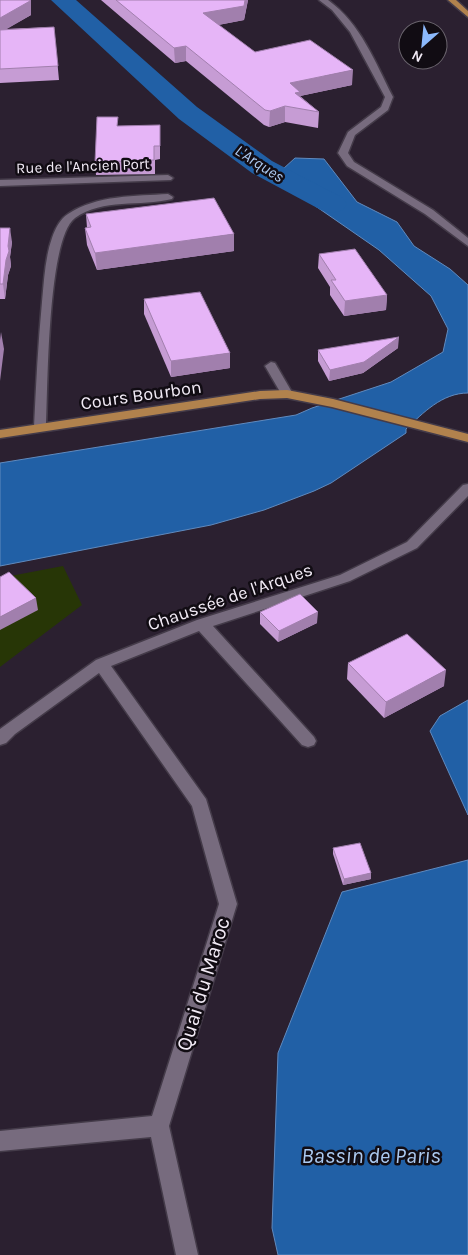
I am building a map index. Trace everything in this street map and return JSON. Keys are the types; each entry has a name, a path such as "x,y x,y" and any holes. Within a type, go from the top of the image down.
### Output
{"main road":[{"path":"452,0 468,14"},
{"name":"Cours Bourbon","path":"0,434 260,395 287,394 333,402 468,438"}],"street":[{"path":"323,0 334,7 351,25 389,97 385,108 351,134 343,153 350,164 429,212 468,243"},
{"name":"Rue de l'Ancien Port","path":"0,183 168,178"},
{"path":"40,427 49,283 58,234 63,224 73,216 93,207 119,200 168,197"},
{"path":"271,366 287,394"},
{"name":"Chaussée de l'Arques","path":"0,739 9,730 101,664 202,624 345,578 412,545 468,488"},
{"path":"202,624 308,741"},
{"name":"Quai du Maroc","path":"101,664 200,804 228,904 159,1126 187,1255"},
{"path":"0,1141 159,1126"}],"green space":[{"path":"63,566 82,605 0,667 0,578"}],"water":[{"path":"295,158 324,159 357,202 397,222 414,246 450,269 468,285 468,393 450,396 441,400 406,429 406,433 331,483 264,510 211,525 0,566 0,463 296,415 391,382 443,352 448,329 431,296 379,250 311,203 271,180"},
{"path":"468,700 468,815 430,731 440,716"},
{"name":"Bassin de Paris","path":"468,860 468,1255 278,1255 272,1228 278,1053 342,892"}],"building":[{"path":"0,0 30,0 30,1 0,18"},
{"path":"116,0 245,0 244,6 203,13 255,52 310,40 353,70 290,83 300,92 295,93 319,112 285,106 270,111 265,110 186,46 174,48"},
{"path":"54,27 58,66 0,69 0,30"},
{"path":"97,117 118,117 117,126 160,125 160,146 154,146 154,160 95,162"},
{"path":"214,198 234,234 95,253 85,228 91,227 86,214"},
{"path":"0,228 10,228 9,251 3,284 0,284"},
{"path":"355,249 387,295 345,301 331,280 336,280 319,254"},
{"path":"200,292 230,353 171,361 144,299"},
{"path":"399,337 364,362 330,370 318,350"},
{"path":"9,572 36,598 0,617 0,577"},
{"path":"300,594 318,612 279,631 260,612"},
{"path":"407,634 446,670 386,702 348,663"},
{"path":"360,843 371,873 344,879 333,848"}],"waterway":[{"name":"L'Arques","path":"62,0 188,113 262,167 332,204"}]}
